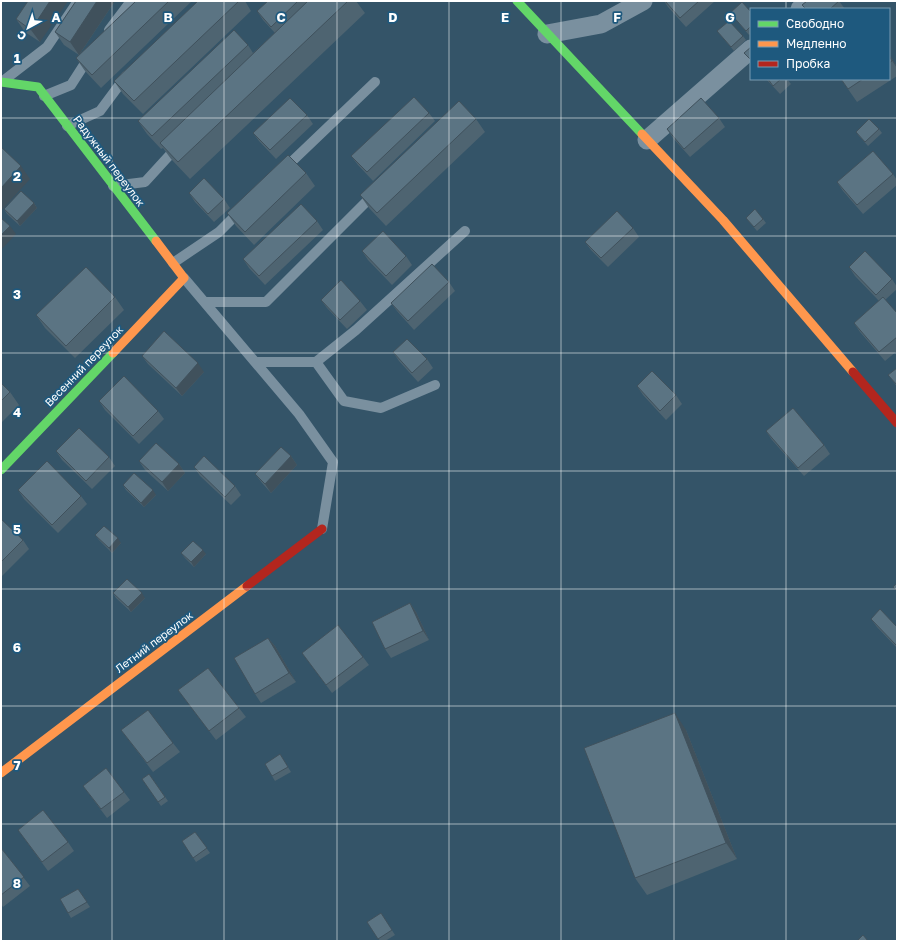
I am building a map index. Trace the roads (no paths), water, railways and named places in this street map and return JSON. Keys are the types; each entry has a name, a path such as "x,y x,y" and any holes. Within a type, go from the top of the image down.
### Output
{"street":[{"path":"516,1 723,220 897,423"},
{"path":"547,34 601,24 643,1"},
{"path":"801,8 810,1"},
{"path":"647,140 750,50"},
{"name":"Радужный переулок","path":"1,82 38,87 184,278"},
{"name":"Весенний переулок","path":"1,470 184,278"},
{"name":"Летний переулок","path":"1,773 322,529"}],"lane":[{"path":"1,82 47,47 78,1"},
{"path":"44,96 70,85 83,65 131,1"},
{"path":"67,126 100,111 122,80 132,69"},
{"path":"276,175 328,128 375,82"},
{"path":"113,186 145,182 184,140"},
{"path":"205,302 266,302 383,185"},
{"path":"173,263 219,232 245,206"},
{"path":"256,362 316,362 356,330 465,231"},
{"path":"184,278 299,414 333,462 322,529"},
{"path":"316,362 344,401 381,408 435,385"}]}
